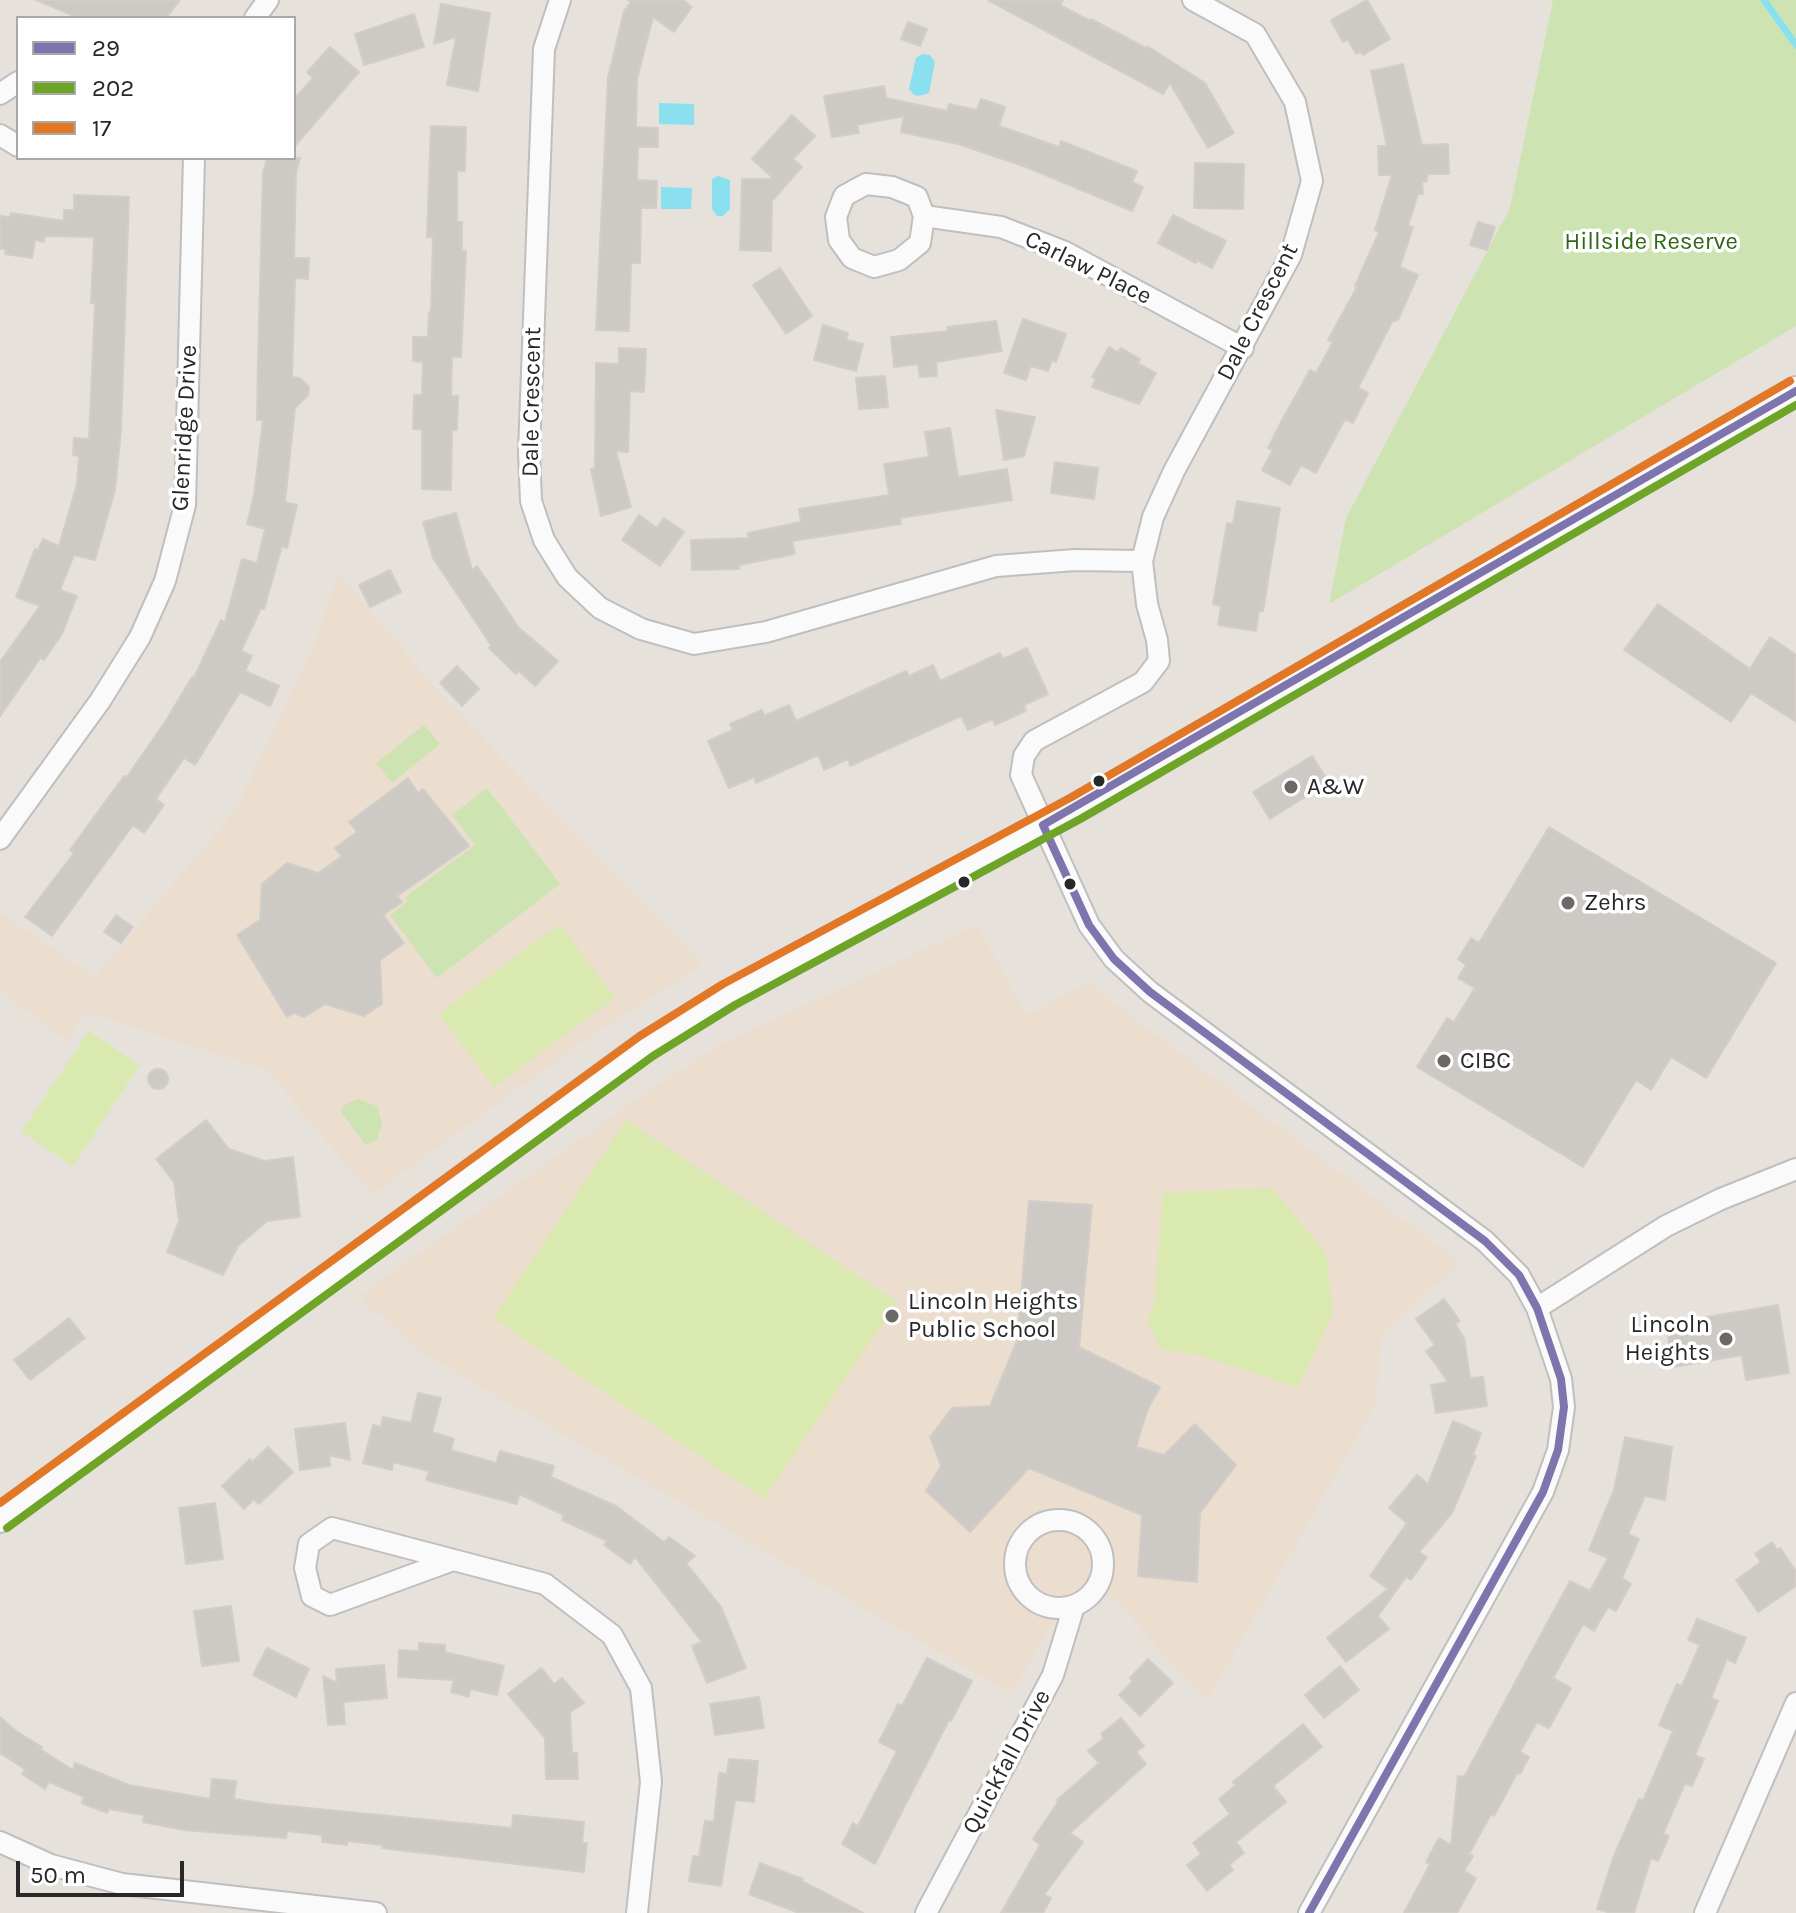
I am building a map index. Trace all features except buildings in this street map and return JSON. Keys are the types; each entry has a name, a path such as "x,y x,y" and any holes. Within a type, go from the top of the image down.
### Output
{"main road":[{"path":"0,1518 646,1046 729,995 1043,825 1796,391"}],"street":[{"name":"Dale Crescent","path":"560,0 544,49 529,452 531,501 544,540 567,577 600,608 641,629 694,644 766,632 996,566 1075,560 1142,561"},
{"name":"Dale Crescent","path":"1193,0 1255,34 1295,102 1312,181 1291,255 1174,471 1153,517 1142,561 1159,661 1143,682 1034,741 1024,756 1021,775 1089,925 1114,959 1150,992 1485,1241 1519,1275 1537,1308 1561,1379 1564,1407 1558,1450 1543,1492 1309,1913"},
{"name":"Glenridge Drive","path":"0,839 100,701 132,650 165,581 185,505 194,160"},
{"path":"866,184 892,187 917,197 924,216 920,243 899,260 874,267 852,258 839,240 836,217 844,196 866,184"},
{"name":"Carlaw Place","path":"924,216 1001,227 1065,252 1243,348"},
{"path":"1537,1308 1666,1226 1721,1199 1796,1169"},
{"name":"Quickfall Drive","path":"926,1913 1053,1675 1074,1606 1099,1583 1103,1571 1100,1547 1084,1528 1074,1523 1049,1521 1037,1526 1019,1545 1015,1558 1018,1580 1023,1590 1041,1604 1052,1608 1074,1606"},
{"path":"453,1560 330,1605 312,1596 305,1568 309,1544 332,1528 545,1584 612,1635 641,1688 651,1782 637,1913"},
{"path":"1705,1913 1796,1703"},
{"path":"0,1842 51,1865 122,1884 376,1913"}],"shaded area":[{"path":"338,573 445,699 702,965 587,1039 372,1195 267,1070 85,1012 67,1041 0,991 0,912 95,977 236,809 313,647"},
{"name":"Lincoln Heights Public School","path":"977,925 1027,1015 1089,982 1460,1262 1381,1336 1376,1404 1207,1701 1115,1600 1075,1585 1011,1694 417,1350 359,1296 641,1096 719,1045"}],"green space":[{"name":"Hillside Reserve","path":"1553,0 1796,0 1796,326 1329,604 1346,518 1510,208"},
{"path":"424,725 440,744 392,783 376,763"},
{"path":"487,788 560,884 437,978 390,915 408,901 405,897 475,845 452,815"},
{"path":"560,924 615,998 494,1087 439,1014"},
{"path":"89,1031 140,1065 73,1166 21,1132"},
{"path":"357,1099 377,1106 382,1124 377,1140 366,1145 341,1112 343,1106"},
{"path":"626,1120 897,1302 764,1499 493,1318"},
{"path":"1272,1188 1326,1254 1333,1312 1298,1387 1195,1354 1162,1349 1147,1322 1154,1304 1163,1193"}],"water":[{"path":"922,54 930,55 935,62 929,93 919,96 909,89 916,58"},
{"path":"659,103 694,104 694,125 659,124"},
{"path":"718,176 730,180 730,209 723,216 717,216 712,209 712,179"},
{"path":"661,187 692,188 691,209 661,209"}],"waterway":[{"path":"1764,0 1796,45"}],"transit line":[{"name":"17","path":"0,1503 640,1036 723,984 1070,798 1790,381"},
{"name":"29","path":"1043,825 1796,391"},
{"name":"202","path":"7,1528 653,1056 735,1005 1082,818 1796,405"},
{"name":"29","path":"1043,825 1089,925 1114,959 1150,992 1485,1241 1519,1275 1537,1308 1561,1379 1564,1407 1558,1450 1543,1492 1309,1913"}],"place":[{"name":"A&W","path":"1291,787"},
{"name":"Zehrs","path":"1568,903"},
{"name":"CIBC","path":"1444,1061"},
{"name":"Lincoln Heights Public School","path":"892,1316"},
{"name":"Lincoln Heights","path":"1726,1339"}]}
